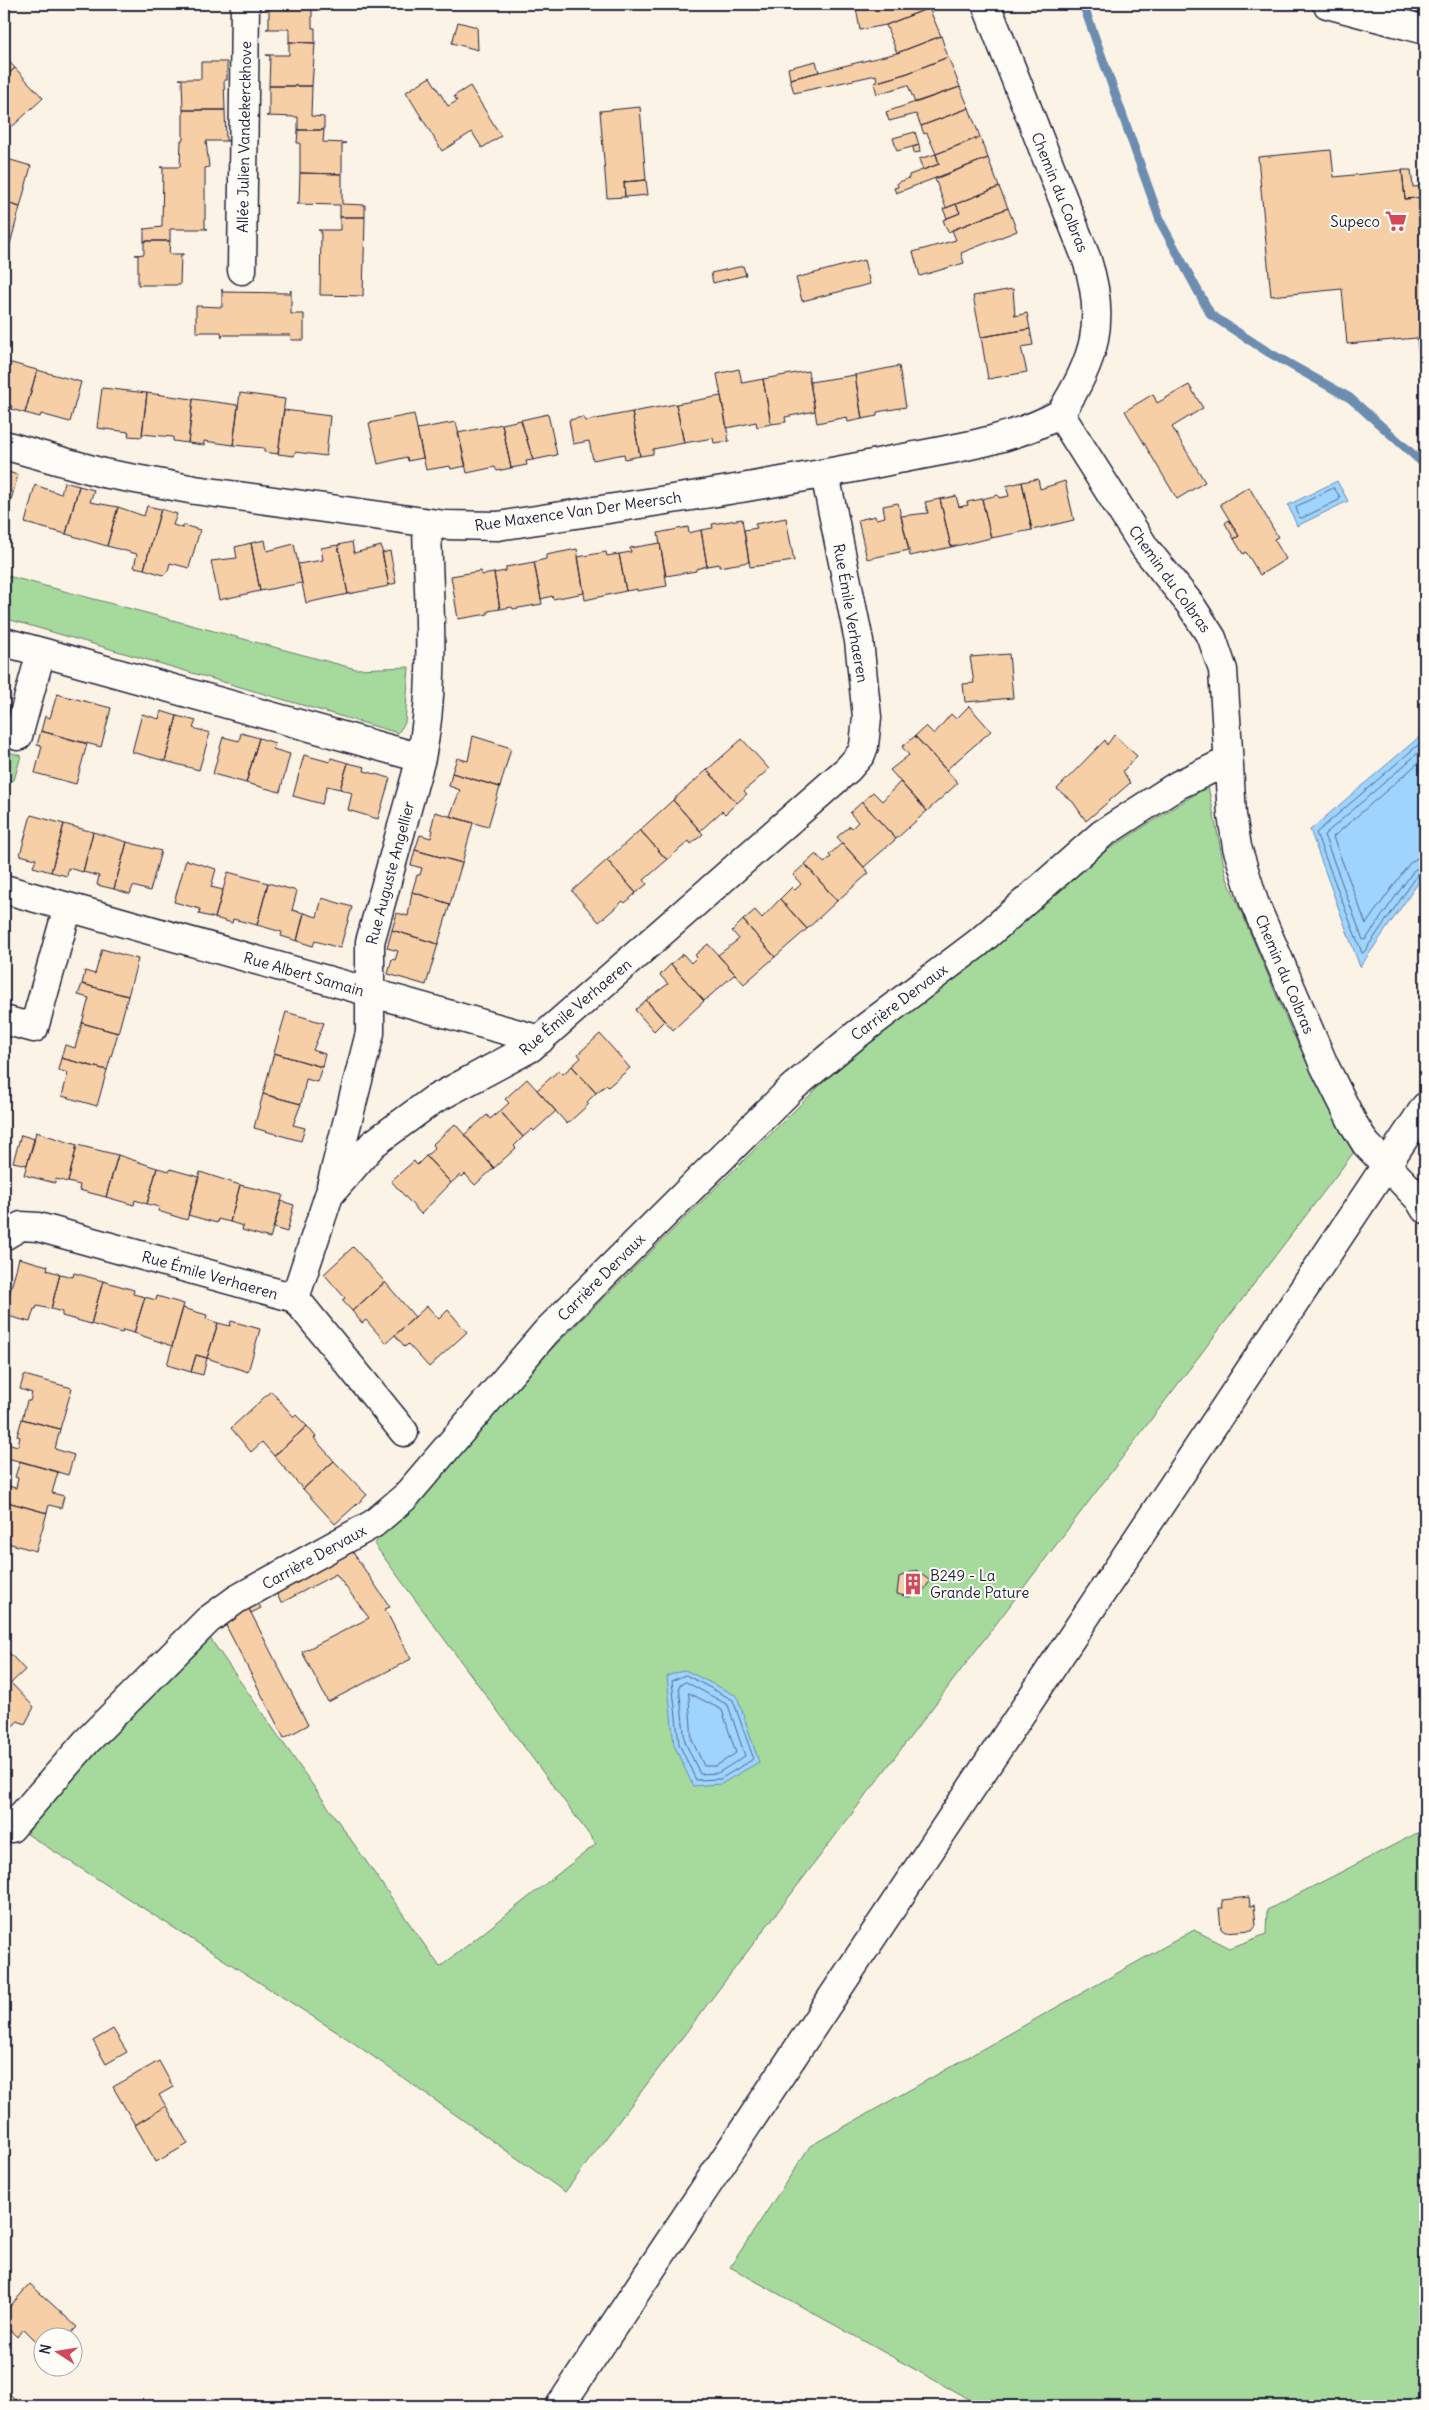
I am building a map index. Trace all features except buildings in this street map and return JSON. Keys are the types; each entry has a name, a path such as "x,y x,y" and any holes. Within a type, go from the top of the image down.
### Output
{"street":[{"name":"Allée Julien Vandekerckhove","path":"242,270 245,4"},
{"name":"Chemin du Colbras","path":"986,4 1096,287 1098,312 1095,339 1086,368 1060,414 1145,548 1190,604 1212,638 1224,670 1232,815 1244,870 1267,936 1324,1065 1366,1144 1419,1199 1425,1209"},
{"path":"1327,4 1425,30"},
{"name":"Rue Maxence Van Der Meersch","path":"4,445 103,473 194,490 460,527 498,526 826,474 999,439 1026,430 1060,414"},
{"name":"Rue Émile Verhaeren","path":"4,1236 21,1226 38,1227 295,1298 329,1195 363,1153 411,1114 508,1062 540,1040 848,769 861,754 866,737 867,717 861,653 826,474"},
{"name":"Rue Auguste Angellier","path":"329,1195 370,1032 370,942 421,758 428,716 430,688 427,523"},
{"path":"4,642 421,758"},
{"path":"18,736 41,652"},
{"name":"Carrière Dervaux","path":"11,1828 87,1741 214,1615 237,1599 373,1524 405,1497 546,1332 792,1088 856,1035 978,943 1102,834 1178,785 1228,762"},
{"name":"Rue Albert Samain","path":"4,889 540,1040"},
{"path":"4,1020 34,1028 68,907"},
{"path":"560,2406 1425,1107"},
{"path":"295,1298 404,1432"}],"green space":[{"path":"4,575 356,669 409,667 405,723 398,733 4,618"},
{"path":"4,750 21,756 14,780 4,782"},
{"path":"1208,786 1226,876 1291,1030 1354,1152 565,2192 351,2041 27,1834 76,1764 207,1634 440,1967 596,1844 374,1544 523,1377 846,1060 1084,865"},
{"path":"1425,1829 1425,2406 981,2406 730,2267 810,2146 1194,1930 1230,1948 1266,1934 1267,1910"}],"water":[{"path":"1337,481 1348,501 1297,526 1288,505"},
{"path":"1425,732 1425,873 1360,967 1310,830"},
{"path":"685,1670 737,1696 759,1762 721,1784 693,1786 674,1745 667,1676"}],"waterway":[{"path":"1083,4 1161,223 1211,315 1268,352 1350,398 1425,465"}],"place":[{"name":"Supeco","path":"1396,221"},
{"name":"B249 - La Grande Pature","path":"913,1584"}]}
